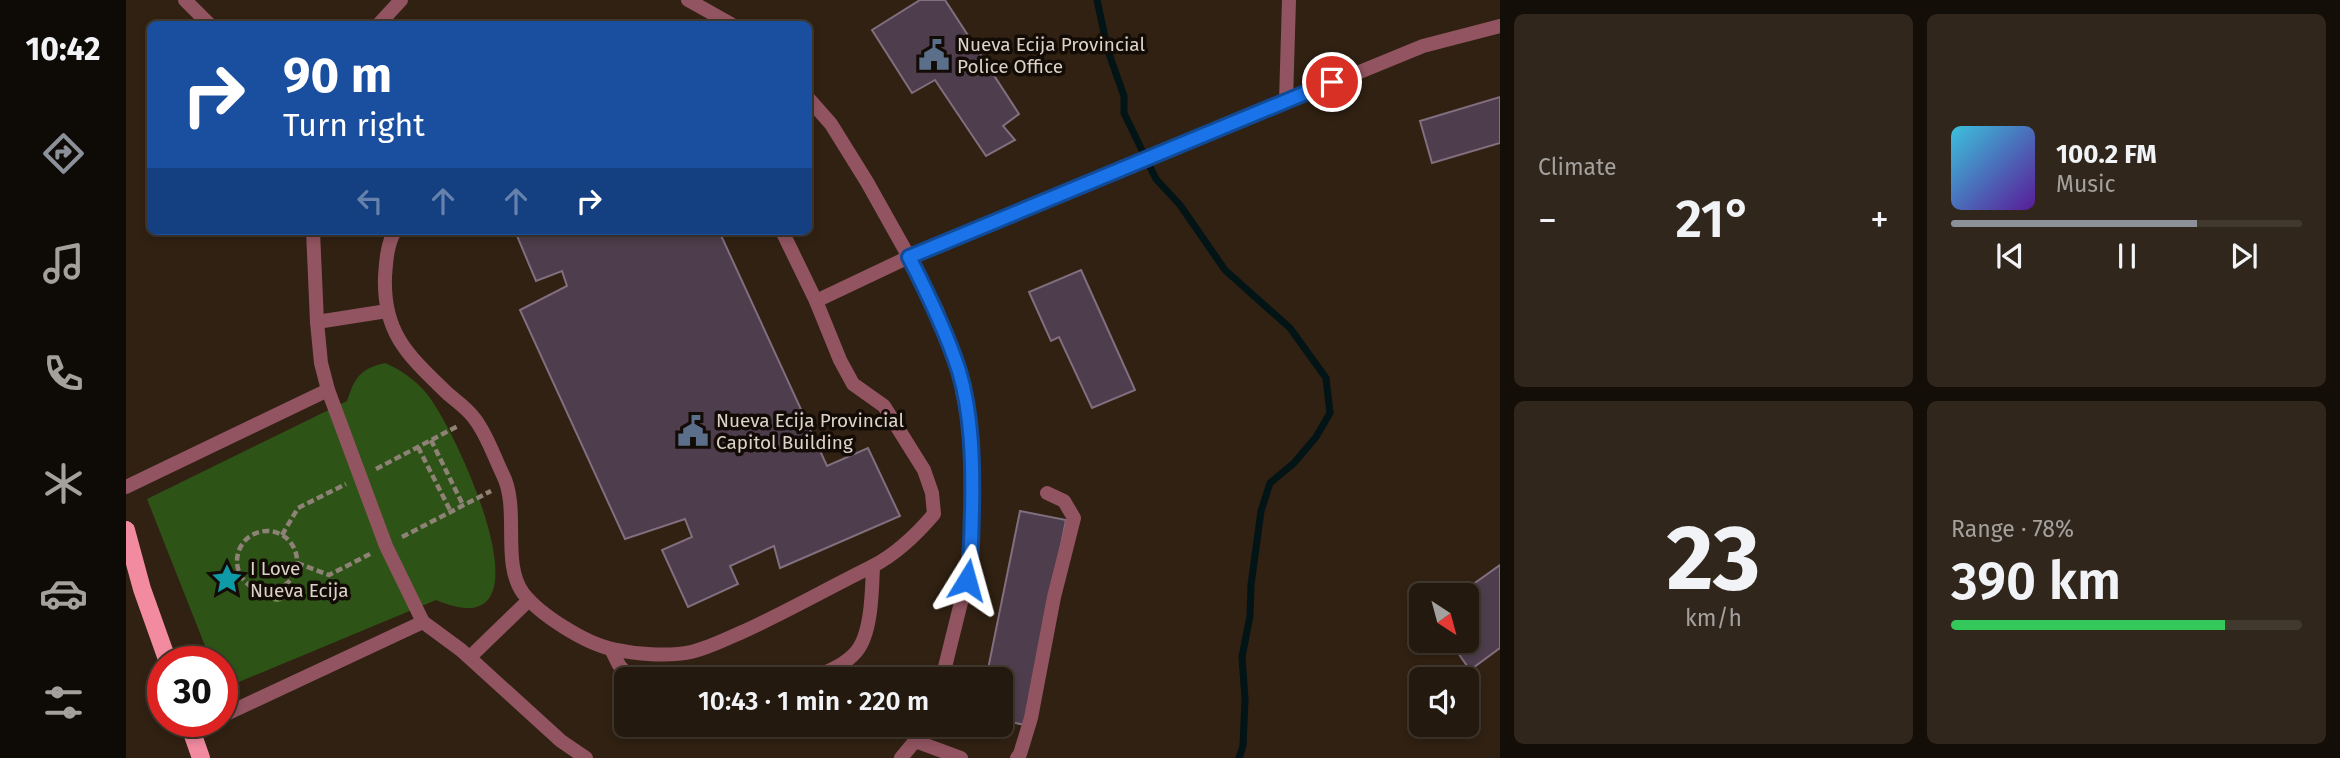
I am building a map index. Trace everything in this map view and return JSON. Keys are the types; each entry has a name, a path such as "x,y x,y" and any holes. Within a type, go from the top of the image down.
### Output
{"main road":[{"path":"126,530 162,646"},
{"path":"194,737 201,758"}],"street":[{"path":"185,0 206,21"},
{"path":"382,21 401,0"},
{"path":"688,0 726,21"},
{"path":"1286,101 1289,0"},
{"path":"816,301 909,257 1268,108 1423,46 1500,26"},
{"path":"812,103 831,124 909,257 937,310 959,373 969,427 971,562 945,667"},
{"path":"313,235 317,322 321,363 328,390 386,546 424,622 470,657 561,741 586,758"},
{"path":"392,235 385,273 384,300 390,324 400,343 474,418 507,482 514,573 521,591 560,624 590,641 611,649 661,653 689,652 758,625 886,559 934,514 932,493 925,470 884,406 853,384 834,348 816,301 784,235"},
{"path":"317,322 387,311"},
{"path":"126,487 328,390"},
{"path":"1017,758 1031,718 1054,597 1074,518 1064,502 1047,493"},
{"path":"837,667 857,651 865,635 873,566"},
{"path":"470,657 529,600"},
{"path":"238,709 424,622"},
{"path":"611,649 621,667"},
{"path":"901,758 917,737"},
{"path":"915,741 961,758"}],"path":[{"path":"431,440 463,505"},
{"path":"418,447 451,512"},
{"path":"261,531 282,535 293,547 296,555 294,574 288,583 267,591 247,584 236,564 242,543 261,531"}],"green space":[{"path":"385,363 408,376 423,389 441,415 458,448 489,530 495,567 491,595 472,608 436,600 238,682 238,646 205,646 147,499 347,401 360,375"}],"building":[{"name":"Nueva Ecija Provincial Police Office","path":"920,0 945,0 1019,114 1003,126 1015,140 986,156 935,80 912,93 872,30"},
{"path":"1500,97 1500,143 1432,163 1420,121"},
{"name":"Nueva Ecija Provincial Capitol Building","path":"517,235 721,235 827,466 868,448 900,516 780,568 774,546 730,566 738,584 688,607 662,550 692,537 685,519 625,539 520,310 567,286 562,271 536,281"},
{"path":"1081,270 1135,390 1092,408 1059,337 1051,341 1029,292"},
{"path":"1020,511 1066,520 1025,725 1013,722 1013,667 988,667"},
{"path":"1500,565 1500,648 1474,667 1468,667 1458,653 1479,653 1479,583 1475,583"}],"waterway":[{"path":"1097,0 1108,51 1124,96 1124,113 1156,179 1180,205 1225,270 1290,328 1326,378 1330,413 1316,437 1294,463 1270,483 1261,511 1251,585 1250,616 1242,657 1245,699 1243,746 1239,758"}],"place":[{"name":"Nueva Ecija Provincial Police Office","path":"934,55"},
{"name":"Nueva Ecija Provincial Capitol Building","path":"693,431"},
{"name":"I Love Nueva Ecija","path":"227,579"}],"route":[{"path":"967,580 971,562 972,495 969,427 959,373 937,310 909,257 1332,82"}]}
